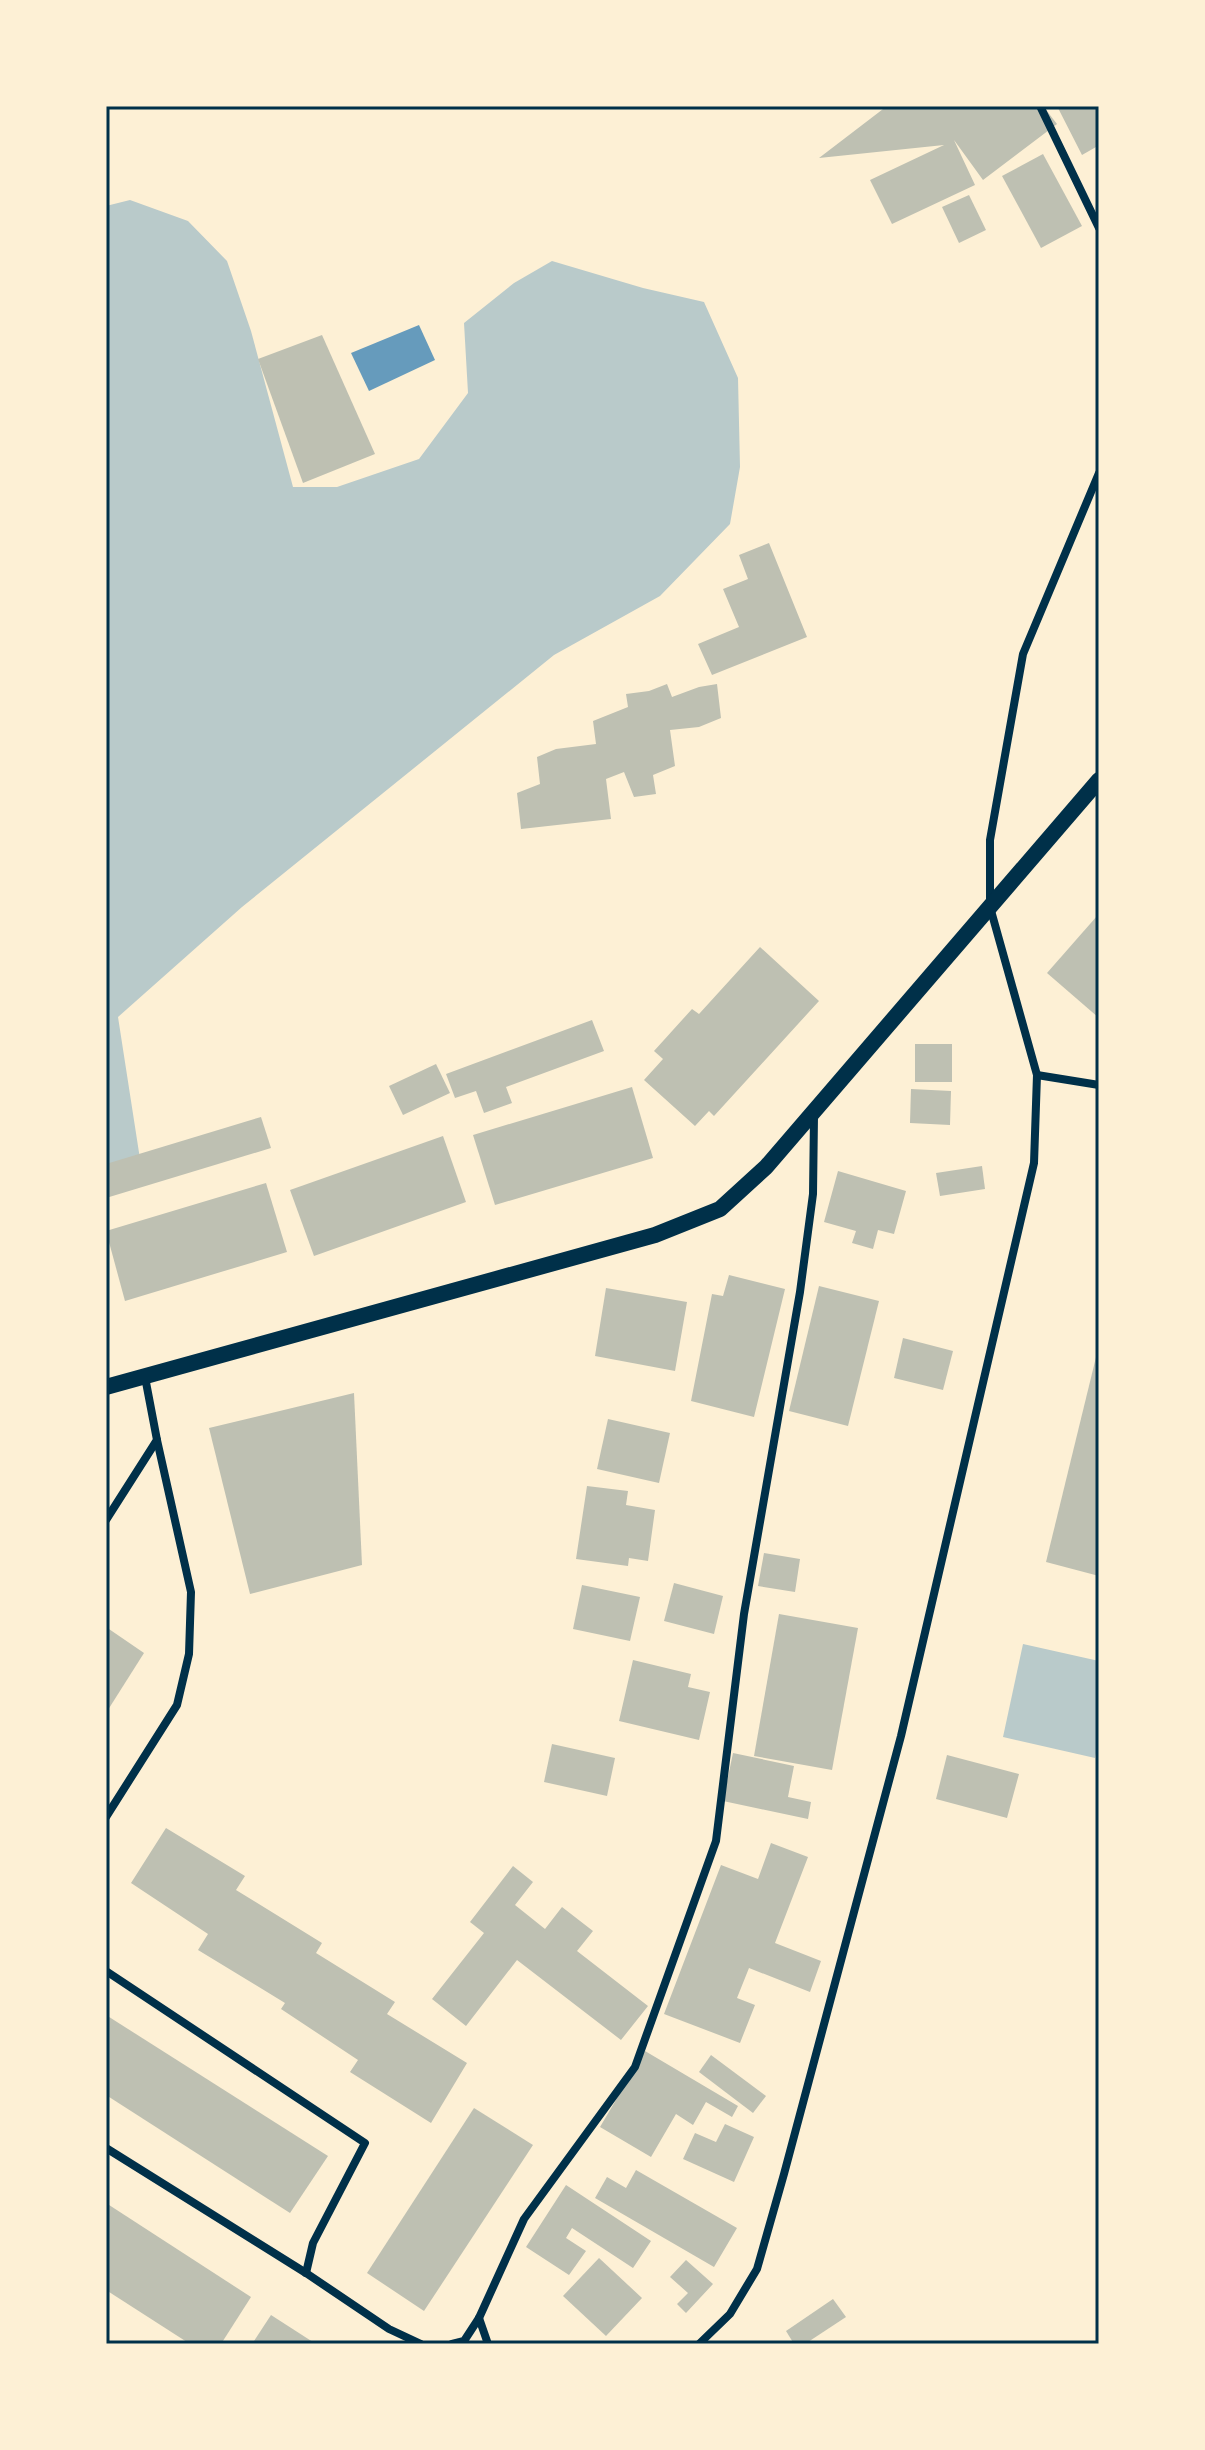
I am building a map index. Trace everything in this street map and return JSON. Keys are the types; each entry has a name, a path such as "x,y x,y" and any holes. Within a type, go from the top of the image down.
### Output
{"main road":[{"path":"106,1387 655,1235 720,1209 766,1167 1099,780"}],"street":[{"path":"1040,106 1099,228"},
{"path":"699,2344 730,2314 757,2269 901,1736 1034,1163 1037,1075 990,907 990,840 1023,654 1099,473"},
{"path":"1037,1075 1099,1085"},
{"path":"452,2344 464,2341 479,2318 524,2219 635,2067 716,1841 744,1614 804,1264 813,1194 814,1111"},
{"path":"106,1817 177,1705 189,1654 191,1592 145,1376"},
{"path":"106,1520 157,1440"},
{"path":"106,1971 365,2143 313,2243 306,2273"},
{"path":"106,2148 306,2273 389,2329 421,2344"},
{"path":"479,2318 488,2344"}],"shaded area":[{"path":"130,200 188,221 227,261 251,331 293,487 337,487 419,459 468,393 464,323 514,283 552,261 704,302 738,378 740,467 730,524 660,596 554,655 242,907 118,1017 140,1159 106,1168 106,206"},
{"path":"1023,1644 1099,1661 1099,1739 1095,1758 1003,1737"}],"water":[{"path":"419,325 435,360 369,391 351,353"}],"building":[{"path":"887,106 1043,106 1057,124 983,180 954,140 975,185 892,224 870,180 944,145 819,158"},
{"path":"1057,106 1099,106 1099,152 1096,147 1082,155"},
{"path":"1043,154 1082,226 1041,248 1002,176"},
{"path":"969,195 986,230 959,243 942,207"},
{"path":"322,335 375,454 303,483 258,359"},
{"path":"769,543 807,637 712,675 698,644 739,627 723,589 748,579 739,555"},
{"path":"667,684 672,697 717,684 721,718 699,727 670,730 675,766 653,775 656,794 634,797 624,772 606,779 611,819 521,829 517,793 540,784 537,757 556,749 596,744 593,721 628,707 626,694 649,691"},
{"path":"1097,916 1099,918 1099,1018 1047,973"},
{"path":"760,947 819,1001 714,1116 709,1111 695,1126 644,1080 663,1059 654,1051 692,1009 699,1014"},
{"path":"592,1020 604,1051 506,1087 512,1103 484,1113 476,1091 455,1098 446,1074"},
{"path":"915,1044 952,1044 952,1082 915,1082"},
{"path":"436,1064 450,1093 403,1115 389,1086"},
{"path":"632,1087 653,1158 495,1205 473,1135"},
{"path":"911,1089 951,1091 950,1125 910,1123"},
{"path":"261,1117 271,1148 106,1198 106,1164"},
{"path":"443,1136 466,1202 314,1256 290,1190"},
{"path":"982,1166 985,1189 940,1196 936,1173"},
{"path":"838,1171 906,1191 894,1234 878,1230 873,1249 852,1243 856,1231 824,1222"},
{"path":"266,1183 287,1252 125,1301 106,1231"},
{"path":"729,1275 785,1289 754,1417 691,1401 712,1294 723,1296"},
{"path":"819,1286 879,1301 848,1426 789,1411"},
{"path":"606,1288 687,1302 675,1371 595,1356"},
{"path":"903,1338 953,1351 943,1390 894,1378"},
{"path":"1099,1349 1099,1576 1046,1562"},
{"path":"354,1393 362,1565 250,1594 209,1428"},
{"path":"608,1419 670,1433 659,1483 597,1469"},
{"path":"587,1486 628,1491 626,1505 655,1510 648,1561 629,1558 628,1566 576,1559"},
{"path":"764,1553 800,1559 795,1592 758,1586"},
{"path":"674,1583 723,1596 714,1634 664,1621"},
{"path":"582,1585 640,1597 630,1641 573,1629"},
{"path":"779,1614 858,1628 832,1770 754,1756"},
{"path":"106,1627 144,1653 106,1713"},
{"path":"633,1660 691,1674 688,1687 710,1692 699,1740 619,1721"},
{"path":"552,1744 615,1758 607,1796 544,1782"},
{"path":"733,1753 794,1766 788,1797 811,1802 808,1819 723,1801"},
{"path":"947,1755 1019,1774 1007,1818 936,1799"},
{"path":"166,1828 245,1876 236,1890 322,1943 316,1953 395,2002 387,2014 467,2063 431,2123 350,2072 358,2060 281,2009 285,2003 198,1950 208,1934 131,1883"},
{"path":"771,1843 808,1857 775,1943 821,1961 810,1992 749,1968 737,1998 755,2005 740,2043 664,2014 721,1865 758,1879"},
{"path":"513,1866 533,1882 515,1905 545,1929 562,1907 593,1931 577,1951 648,2006 621,2040 517,1960 466,2026 432,1999 484,1933 470,1922"},
{"path":"106,2015 328,2156 290,2213 106,2095"},
{"path":"645,2051 738,2106 732,2117 706,2102 693,2125 676,2114 651,2157 600,2127"},
{"path":"711,2055 766,2096 753,2113 699,2072"},
{"path":"474,2108 533,2145 424,2311 367,2273"},
{"path":"725,2124 754,2137 734,2182 683,2159 695,2133 716,2142"},
{"path":"636,2170 737,2228 714,2267 595,2198 607,2177 626,2188"},
{"path":"566,2185 651,2241 633,2268 572,2228 566,2238 586,2251 569,2275 526,2247"},
{"path":"106,2203 251,2297 221,2344 190,2344 106,2290"},
{"path":"599,2258 642,2298 606,2336 563,2296"},
{"path":"686,2260 713,2284 686,2313 677,2304 688,2293 670,2277"},
{"path":"833,2299 846,2317 805,2344 794,2344 786,2331"},
{"path":"271,2315 316,2344 252,2344"}]}
